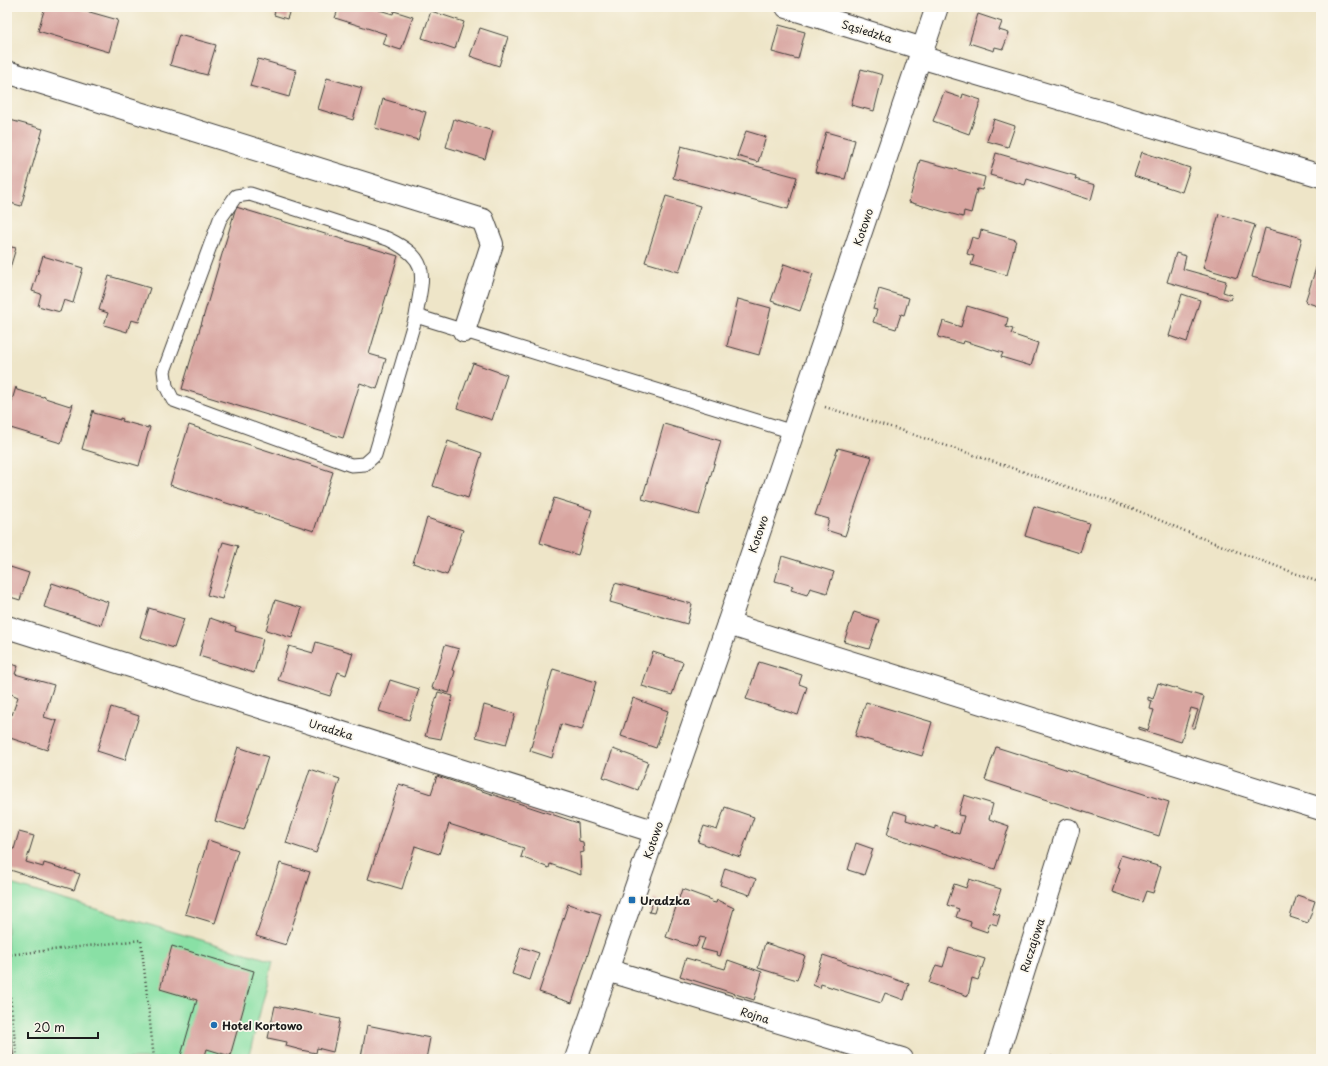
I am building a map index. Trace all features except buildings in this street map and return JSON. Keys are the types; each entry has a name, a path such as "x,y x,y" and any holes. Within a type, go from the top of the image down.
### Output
{"street":[{"name":"Sąsiedzka","path":"787,7 922,53 1321,176"},
{"name":"Kotowo","path":"576,1059 728,624 937,7"},
{"path":"7,72 484,220 492,244 464,331"},
{"path":"728,624 1321,809"},
{"name":"Uradzka","path":"7,627 656,832"},
{"name":"Ruczajowa","path":"996,1059 1068,830"},
{"name":"Rojna","path":"607,970 902,1059"}],"lane":[{"path":"250,194 388,239 406,248 416,256 423,273 416,316 375,455 365,464 351,465 174,400 166,386 164,371 220,219 236,196 250,194"},
{"path":"416,316 793,432"}],"path":[{"path":"804,401 897,429 1136,510 1199,537 1321,583"},
{"path":"7,955 140,940 154,1059"},
{"path":"7,970 18,1059"}],"green space":[{"path":"7,883 273,961 248,1059 7,1059"}],"place":[{"name":"Uradzka","path":"632,900"},
{"name":"Hotel Kortowo","path":"214,1025"}]}
